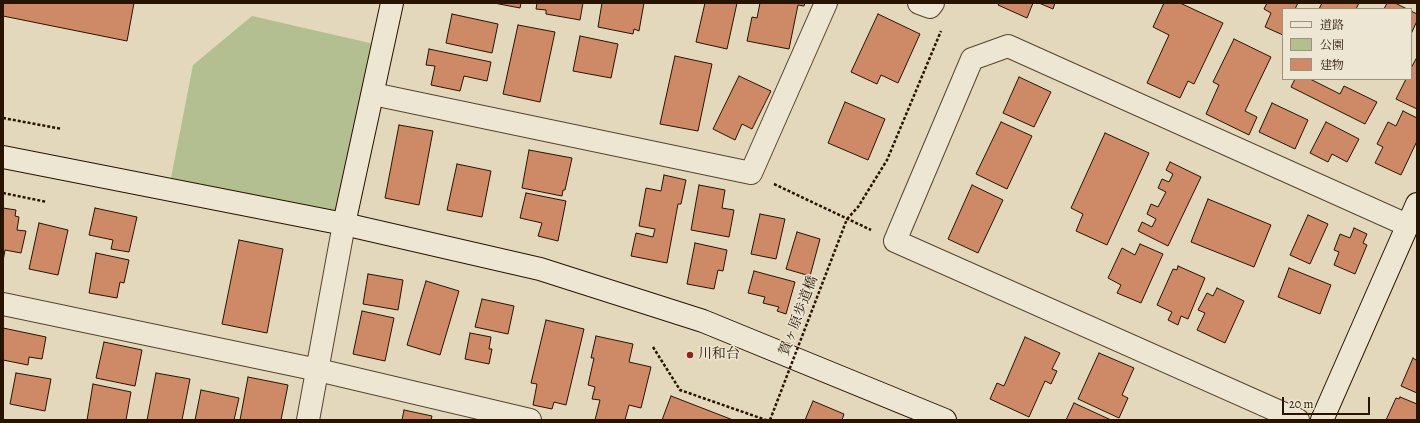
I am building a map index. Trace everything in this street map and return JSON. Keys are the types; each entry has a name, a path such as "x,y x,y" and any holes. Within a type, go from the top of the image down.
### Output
{"street":[{"path":"308,420 344,224 392,3"},
{"path":"373,94 751,173 826,3"},
{"path":"919,3 930,7 933,3"},
{"path":"1298,420 895,241 972,59 1008,46 1407,225"},
{"path":"3,157 344,224 540,269 703,321 945,420"},
{"path":"1322,420 1417,204"},
{"path":"3,304 318,370 530,420"}],"path":[{"name":"賀ヶ原歩道橋","path":"770,420 847,220 858,208 887,160 944,24"},
{"path":"3,118 62,130"},
{"path":"751,173 847,220 895,241"},
{"path":"3,193 47,202"},
{"path":"653,347 680,390 766,420"}],"green space":[{"path":"252,16 374,44 337,215 171,178 193,65"}],"building":[{"path":"3,3 134,3 127,41 3,16"},
{"path":"494,3 521,3 520,8"},
{"path":"537,3 583,3 580,20 546,14 546,10 536,9"},
{"path":"602,3 644,3 639,31 634,29 633,34 598,27"},
{"path":"705,3 737,3 727,49 696,42"},
{"path":"760,3 805,3 804,6 798,5 789,49 747,41 752,17 757,18"},
{"path":"999,3 1033,3 1027,18 998,5"},
{"path":"1039,3 1055,3 1053,9"},
{"path":"1164,3 1180,3 1223,23 1194,84 1188,81 1180,98 1147,83 1169,35 1153,27"},
{"path":"1267,3 1298,3 1296,8 1282,8 1282,35 1265,27 1271,13 1264,9"},
{"path":"1322,3 1359,3 1356,8 1320,8"},
{"path":"1387,3 1395,3 1405,8 1384,8"},
{"path":"1412,12 1417,14 1417,21 1412,32"},
{"path":"452,14 498,24 492,53 446,43"},
{"path":"878,14 920,34 898,83 881,75 877,84 851,72"},
{"path":"518,25 555,32 540,102 503,94"},
{"path":"580,36 618,44 611,78 573,71"},
{"path":"1234,39 1271,57 1245,111 1257,117 1249,135 1206,114 1219,85 1213,82"},
{"path":"429,49 491,62 487,81 464,76 460,91 431,85 435,66 426,65"},
{"path":"675,56 712,64 698,131 660,124"},
{"path":"1417,59 1417,109 1396,99 1406,80 1412,80 1412,66"},
{"path":"739,76 771,91 752,129 742,124 735,140 713,129"},
{"path":"1019,77 1051,92 1034,127 1003,113"},
{"path":"1294,80 1312,80 1340,94 1344,86 1377,102 1365,124 1291,87"},
{"path":"845,102 885,119 868,160 828,143"},
{"path":"1272,103 1308,120 1295,149 1259,132"},
{"path":"1403,111 1417,118 1417,141 1401,175 1375,163 1383,147 1377,144 1388,122 1396,126"},
{"path":"1001,122 1032,136 1007,189 976,174"},
{"path":"1326,122 1359,139 1347,162 1332,154 1328,162 1310,153"},
{"path":"399,125 433,131 419,205 385,198"},
{"path":"1105,133 1149,153 1107,245 1076,231 1083,214 1071,208"},
{"path":"529,150 572,158 565,190 563,190 562,196 522,188"},
{"path":"1170,162 1201,177 1168,246 1138,231 1142,222 1152,227 1156,219 1147,214 1151,204 1158,207 1166,192 1158,188 1162,179 1169,182 1173,174 1166,170"},
{"path":"457,164 491,171 482,217 447,210"},
{"path":"664,175 686,180 681,204 678,204 667,263 631,256 636,233 653,237 655,229 639,226 646,188 661,191"},
{"path":"699,185 725,190 722,208 734,210 729,237 691,230"},
{"path":"972,185 1003,200 978,253 948,239"},
{"path":"526,193 566,201 558,241 538,236 542,223 520,218"},
{"path":"1208,199 1271,225 1254,267 1191,242"},
{"path":"3,208 16,210 15,216 19,217 17,230 26,231 21,253 5,250 3,261"},
{"path":"95,208 137,217 129,252 111,249 113,240 89,235"},
{"path":"760,214 785,219 776,259 751,254"},
{"path":"1308,215 1328,224 1310,264 1290,255"},
{"path":"39,223 68,230 58,275 29,269"},
{"path":"1354,228 1367,234 1363,243 1367,245 1355,274 1334,265 1339,252 1334,250 1340,234 1350,238"},
{"path":"797,232 820,239 810,276 786,269"},
{"path":"239,240 283,249 267,333 222,324"},
{"path":"695,243 727,250 723,271 718,270 714,289 687,284"},
{"path":"1140,244 1163,254 1141,303 1117,293 1121,285 1108,278 1122,248 1135,255"},
{"path":"96,253 129,260 124,283 120,282 117,298 89,293"},
{"path":"1178,266 1205,278 1188,319 1181,316 1178,325 1168,320 1172,312 1157,305 1173,269 1177,270"},
{"path":"1289,268 1331,285 1320,314 1278,297"},
{"path":"754,271 795,282 786,314 777,311 779,307 763,303 765,297 748,293"},
{"path":"368,274 403,280 398,310 363,304"},
{"path":"426,281 459,291 440,355 407,345"},
{"path":"1217,288 1244,301 1225,343 1197,330 1205,313 1198,310 1207,293 1213,296"},
{"path":"482,299 514,306 508,334 475,327"},
{"path":"362,311 394,318 385,361 353,354"},
{"path":"546,320 584,329 566,405 554,402 552,409 533,405 537,384 531,383"},
{"path":"3,328 46,337 42,359 29,357 28,365 3,360"},
{"path":"470,333 491,337 489,349 492,349 489,364 465,359"},
{"path":"596,336 633,344 629,362 651,367 641,408 629,405 625,420 595,420 600,400 592,399 595,387 588,385 594,358 591,358"},
{"path":"1025,337 1060,353 1052,369 1057,371 1051,384 1045,381 1029,417 990,399 997,383 1004,386"},
{"path":"104,342 142,350 135,386 96,378"},
{"path":"1099,353 1134,368 1122,395 1128,398 1119,418 1078,399"},
{"path":"1413,358 1416,360 1417,358 1417,393 1401,386"},
{"path":"16,373 51,379 45,411 10,404"},
{"path":"156,373 190,379 182,420 147,420"},
{"path":"248,377 288,385 281,420 240,420"},
{"path":"93,384 131,392 126,420 87,420"},
{"path":"201,390 239,398 234,420 195,420"},
{"path":"671,396 733,420 662,420"},
{"path":"1400,397 1417,404 1417,420 1386,420 1396,398 1399,399"},
{"path":"813,401 844,414 842,420 805,420"},
{"path":"1074,403 1111,420 1066,420"},
{"path":"404,410 432,416 431,420 402,420"}],"place":[{"name":"川和台","path":"690,355"}]}
